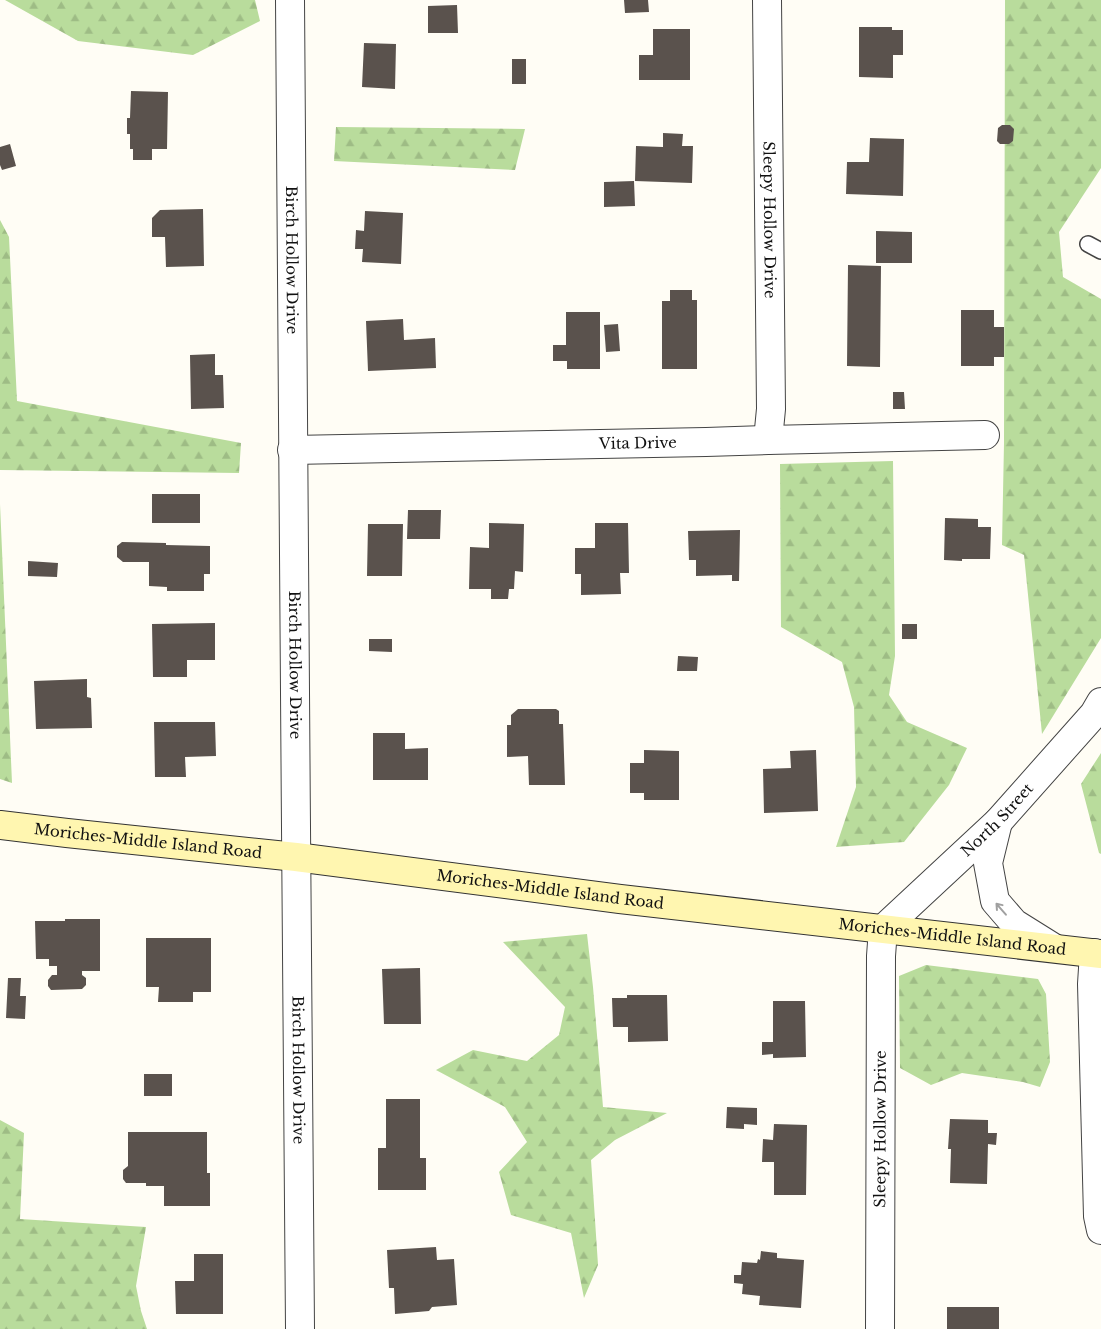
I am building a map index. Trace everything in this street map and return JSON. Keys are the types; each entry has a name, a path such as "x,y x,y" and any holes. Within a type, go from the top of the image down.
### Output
{"main road":[{"name":"Moriches-Middle Island Road","path":"0,825 296,857 620,899 1097,953"}],"street":[{"name":"Birch Hollow Drive","path":"290,0 300,1329"},
{"name":"Sleepy Hollow Drive","path":"767,0 771,409 768,440"},
{"name":"Vita Drive","path":"292,450 985,435"},
{"name":"North Street","path":"883,929 998,822 1094,714 1101,702"},
{"path":"998,822 988,863 995,901 1014,923 1054,948"},
{"name":"Sleepy Hollow Drive","path":"880,1329 881,956 883,929"},
{"path":"1097,953 1092,992 1098,1216 1101,1230"}],"green space":[{"path":"5,0 255,0 260,21 193,55 78,41"},
{"path":"1005,0 1101,0 1101,168 1059,232 1063,277 1101,299 1101,638 1042,734 1024,555 1002,545"},
{"path":"336,127 525,129 515,170 334,161"},
{"path":"0,220 9,237 17,401 241,443 239,473 0,470"},
{"path":"893,461 895,656 889,695 907,722 967,748 949,785 904,842 836,847 856,787 854,707 842,662 781,627 780,464"},
{"path":"0,504 12,783 0,779"},
{"path":"1101,753 1101,854 1099,853 1081,784"},
{"path":"587,934 603,1107 667,1113 615,1140 591,1160 598,1265 584,1298 571,1233 511,1215 499,1172 527,1142 505,1107 436,1070 473,1050 527,1061 559,1035 565,1007 503,942"},
{"path":"926,965 1038,979 1046,994 1050,1062 1040,1087 1023,1082 962,1073 931,1085 900,1068 899,976"},
{"path":"0,1120 24,1133 20,1219 146,1227 136,1286 147,1329 0,1329"}],"building":[{"path":"624,0 648,0 649,12 625,13"},
{"path":"457,5 458,33 428,33 428,6"},
{"path":"859,27 892,27 892,30 903,30 903,55 893,55 893,78 859,77"},
{"path":"653,29 690,29 690,80 639,80 639,55 653,55"},
{"path":"364,43 396,44 395,89 362,87"},
{"path":"512,59 526,59 526,84 512,84"},
{"path":"131,91 168,92 167,149 152,149 152,160 133,160 133,149 130,149 130,134 127,134 127,118 130,118"},
{"path":"1002,125 1010,125 1014,129 1013,141 1009,144 1000,144 997,141 998,128"},
{"path":"663,133 683,134 682,146 693,146 692,183 635,181 636,146 663,147"},
{"path":"870,138 904,139 903,196 846,194 847,162 869,162"},
{"path":"10,144 16,166 2,170 0,165 0,147"},
{"path":"634,181 635,206 604,207 604,182"},
{"path":"203,209 204,266 166,267 165,237 152,237 152,218 160,210"},
{"path":"365,211 403,213 401,264 362,262 363,249 355,249 356,230 364,231"},
{"path":"876,231 912,232 912,263 876,263"},
{"path":"848,265 881,266 880,367 847,366"},
{"path":"670,290 692,290 692,300 697,300 697,369 662,369 662,301 670,301"},
{"path":"961,310 994,310 994,327 1004,327 1004,357 994,357 994,366 961,366"},
{"path":"566,312 600,312 600,369 567,369 567,361 553,361 553,345 566,345"},
{"path":"403,319 404,340 435,338 436,368 368,371 366,321"},
{"path":"618,324 620,351 606,352 604,325"},
{"path":"215,354 215,375 223,375 224,408 191,409 190,355"},
{"path":"893,392 904,392 905,409 893,409"},
{"path":"152,494 200,494 200,523 152,523"},
{"path":"408,510 441,510 440,539 407,539"},
{"path":"945,518 978,519 978,527 991,527 990,559 944,560"},
{"path":"489,523 524,524 523,572 515,571 514,589 509,589 508,599 491,599 491,589 469,589 470,547 489,548"},
{"path":"595,523 628,523 629,573 620,573 621,594 581,595 581,574 575,574 575,548 595,548"},
{"path":"368,524 403,524 402,576 367,576"},
{"path":"740,530 739,581 732,581 732,575 696,576 696,560 689,560 688,531"},
{"path":"122,542 210,546 210,574 204,574 204,591 167,591 167,587 149,586 149,562 123,562 117,557 117,546"},
{"path":"28,561 58,563 57,577 28,576"},
{"path":"215,623 215,660 187,660 187,677 153,677 152,624"},
{"path":"902,624 917,624 917,639 902,639"},
{"path":"369,639 392,639 392,652 369,651"},
{"path":"678,656 698,657 697,671 677,671"},
{"path":"87,679 87,697 91,698 92,728 36,729 34,681"},
{"path":"518,709 556,709 559,711 559,724 563,724 565,785 529,785 528,756 507,757 507,725 511,725 511,715"},
{"path":"154,722 215,722 216,756 185,757 186,777 155,777"},
{"path":"373,733 405,733 405,749 428,748 428,780 373,780"},
{"path":"644,750 679,751 679,800 644,800 644,793 630,793 630,763 644,763"},
{"path":"816,750 818,811 764,813 763,769 791,768 790,751"},
{"path":"65,919 100,919 100,971 82,971 82,975 86,978 86,985 82,989 51,990 48,986 48,980 52,975 57,975 57,966 49,966 49,959 36,959 35,921 65,921"},
{"path":"146,938 211,938 211,992 193,992 193,1002 158,1002 159,987 146,987"},
{"path":"420,968 421,1024 384,1024 382,969"},
{"path":"8,978 21,978 20,996 26,996 25,1019 6,1018"},
{"path":"627,995 667,995 668,1041 628,1042 628,1027 613,1027 612,998 627,998"},
{"path":"773,1001 805,1001 806,1057 773,1058 773,1054 762,1055 762,1042 773,1042"},
{"path":"144,1074 172,1074 172,1096 144,1096"},
{"path":"386,1099 420,1099 420,1158 426,1158 426,1190 378,1190 378,1148 386,1148"},
{"path":"727,1107 757,1108 757,1125 744,1124 744,1129 726,1128"},
{"path":"950,1119 988,1120 988,1133 997,1133 996,1145 988,1144 987,1184 950,1183 951,1149 948,1149"},
{"path":"774,1124 807,1125 806,1195 774,1195 774,1162 762,1162 763,1139 773,1140"},
{"path":"128,1132 207,1132 207,1173 210,1173 210,1206 164,1206 164,1186 146,1186 146,1183 126,1183 123,1179 123,1170 128,1166"},
{"path":"436,1247 437,1260 454,1259 457,1305 432,1307 429,1311 395,1314 394,1288 389,1288 387,1250"},
{"path":"761,1251 777,1253 777,1258 804,1260 801,1308 759,1305 760,1296 742,1294 743,1284 734,1283 734,1275 741,1275 742,1262 757,1263 758,1259 760,1260"},
{"path":"194,1254 223,1254 223,1314 176,1314 175,1281 194,1281"},
{"path":"947,1307 999,1307 999,1329 947,1329"}]}
